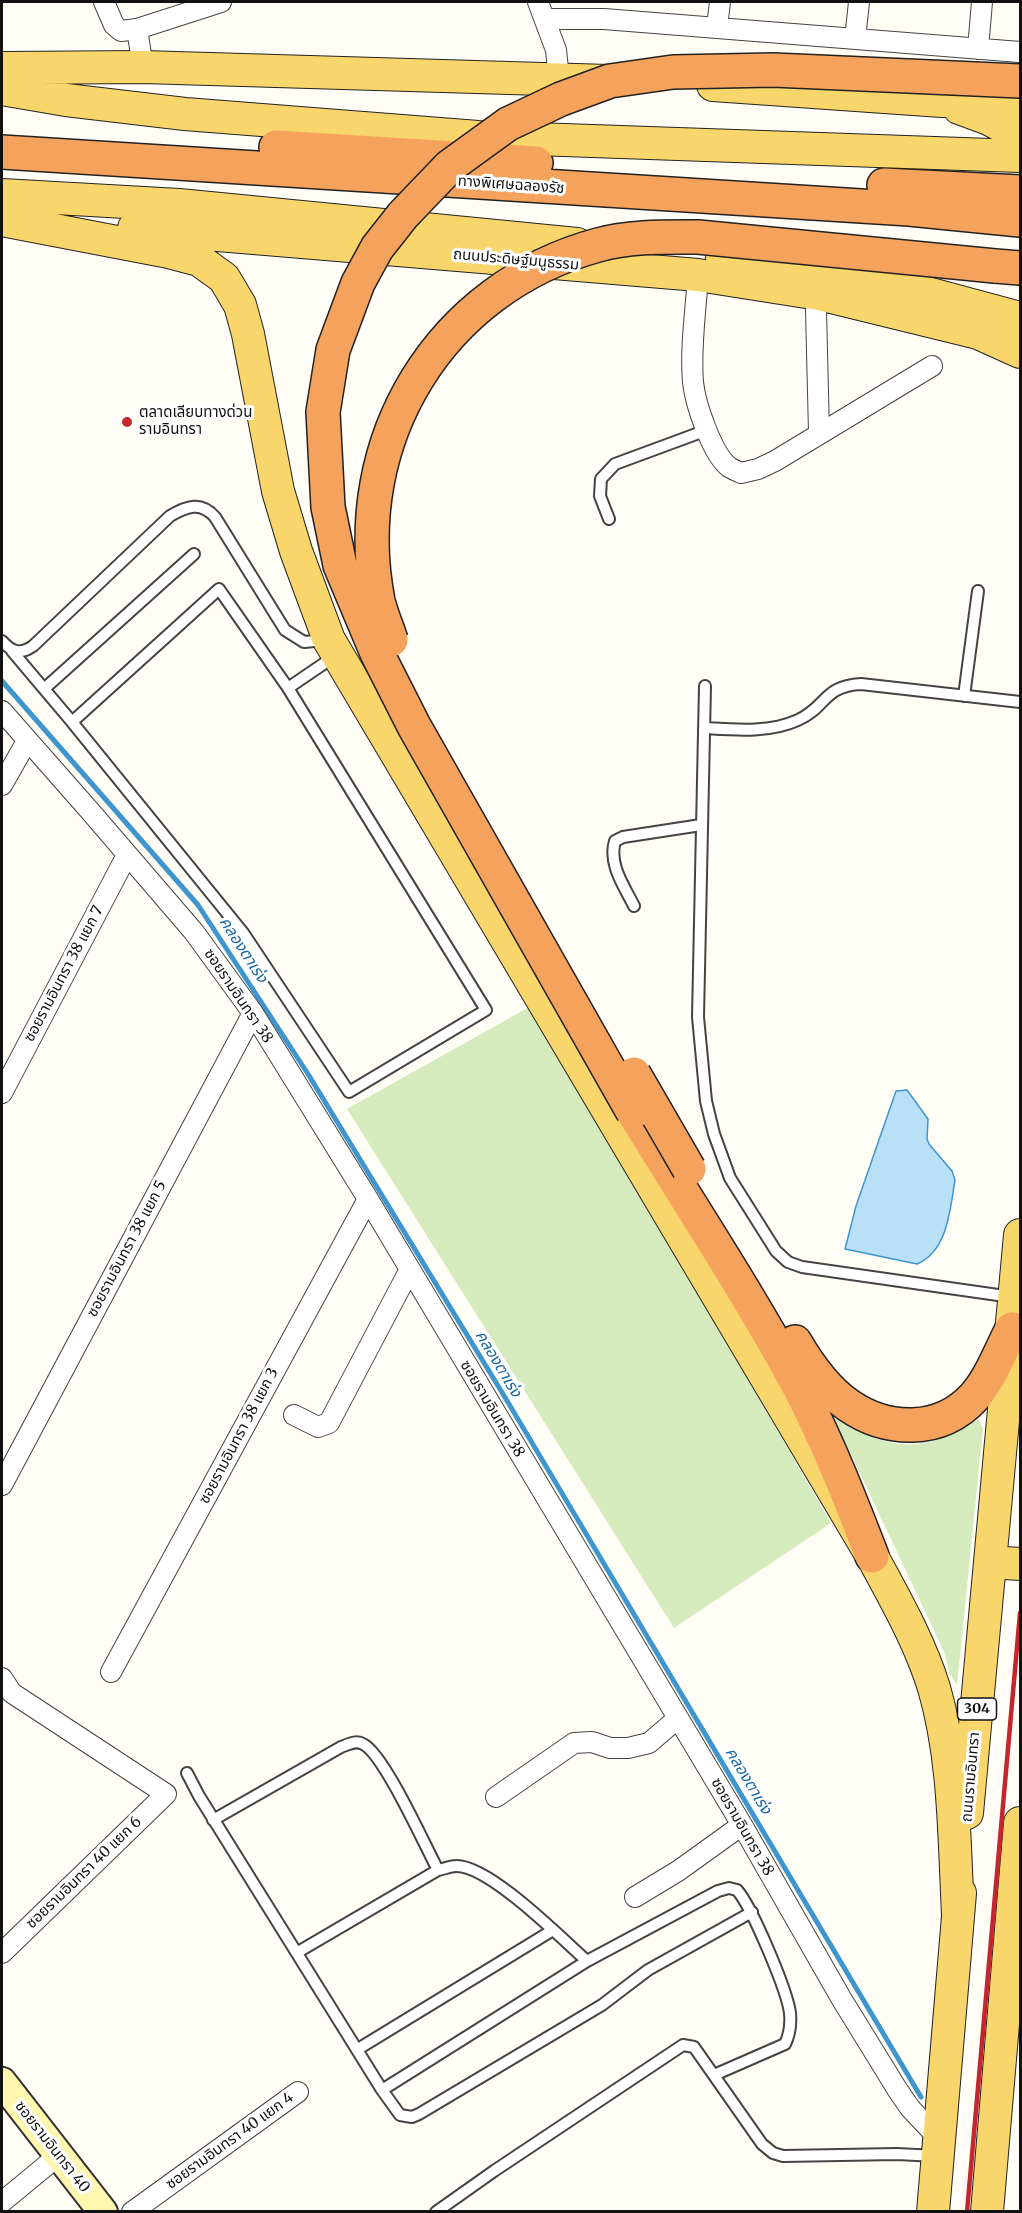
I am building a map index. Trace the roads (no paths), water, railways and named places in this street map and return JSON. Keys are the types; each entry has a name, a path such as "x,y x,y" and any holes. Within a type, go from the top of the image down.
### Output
{"highway":[{"path":"872,1556 849,1494 801,1391 771,1337 627,1121 377,653 340,565 328,507 323,412 333,350 358,283 377,248 403,215 450,166 508,124 561,99 610,81 673,72 773,70 1020,81"},
{"name":"ทางพิเศษฉลองรัช","path":"2,130 1020,192"},
{"name":"ทางพิเศษฉลองรัช","path":"2,152 909,209 1020,219"},
{"path":"1012,1329 985,1382 973,1398 957,1411 937,1422 916,1426 894,1425 871,1417 826,1386 807,1362 689,1169 422,707 395,651 378,602 371,533 378,475 387,444 418,374 441,343 469,315 507,286 553,260 600,244 650,238 698,237 1020,268"}],"main road":[{"path":"2,68 143,67 559,79 775,88 942,101 1020,103"},
{"path":"2,89 66,100 185,114 477,136 1020,156"},
{"path":"942,101 989,119 1020,136"},
{"path":"2,195 178,205 786,264 849,273 928,292 1020,319"},
{"path":"2,219 169,252 199,260 224,278 240,305 248,334 278,491 296,551 333,647 414,786 627,1121"},
{"name":"ถนนประดิษฐ์มนูธรรม","path":"2,219 698,275 819,294 978,333 1020,352"},
{"path":"978,333 1020,319"},
{"name":"ถนนรามอินทรา","path":"933,2211 958,1914 1006,1563 1012,1329 1020,1235"},
{"path":"872,1556 903,1615 934,1688 948,1766 958,1914"},
{"path":"987,2211 1012,2017 1020,1823"}],"street":[{"path":"105,2 114,25 121,31 137,29 221,2"},
{"path":"717,27 720,2"},
{"path":"855,39 858,2"},
{"path":"978,49 982,2"},
{"path":"559,79 556,50 542,10 604,10 717,27 1020,52"},
{"path":"137,29 143,67"},
{"path":"698,275 693,382 712,444 727,466 741,473 766,465 932,366"},
{"path":"819,294 816,310 819,433"},
{"name":"ซอยรามอินทรา 38","path":"2,711 194,932 253,1013 368,1199 742,1825 841,1998 897,2089 938,2148"},
{"path":"2,785 27,741"},
{"name":"ซอยรามอินทรา 38 แยก 7","path":"2,1093 127,855"},
{"name":"ซอยรามอินทรา 38 แยก 5","path":"2,1485 253,1013"},
{"name":"ซอยรามอินทรา 38 แยก 3","path":"111,1672 368,1199"},
{"path":"294,1415 318,1427 329,1423 409,1271"},
{"name":"ซอยรามอินทรา 40 แยก 6","path":"2,1678 12,1693 166,1794 2,1953"},
{"path":"496,1797 574,1743 592,1742 610,1748 628,1748 649,1743 677,1719"},
{"path":"635,1897 678,1872 742,1825"},
{"name":"ซอยรามอินทรา 40","path":"2,2082 103,2211"},
{"name":"ซอยรามอินทรา 40 แยก 4","path":"132,2211 298,2092"},
{"path":"2,2202 59,2155"}],"lane":[{"path":"609,519 600,496 601,479 615,464 707,430"},
{"path":"12,651 23,651 33,646 170,516 180,510 200,506 215,517 285,630 304,642 333,647"},
{"path":"45,689 194,554"},
{"path":"2,642 45,689 244,934 349,1092 486,1010 288,688 219,589 72,722"},
{"path":"964,696 978,591"},
{"path":"288,688 333,647"},
{"path":"705,728 745,731 770,728 798,720 817,708 832,691 847,685 861,684 1020,702"},
{"path":"705,686 698,1017 706,1101 714,1134 730,1178 776,1251 788,1262 802,1267 1015,1297"},
{"path":"634,906 615,867 612,853 615,841 623,837 701,825"},
{"path":"213,1820 341,1747 357,1742 364,1744 372,1751 387,1771 438,1870"},
{"path":"187,1773 213,1820 298,1952 382,2090 400,2115 412,2117 419,2114 602,2005 648,1970 752,1912"},
{"path":"298,1952 438,1870 457,1866 487,1878 512,1894 587,1961"},
{"path":"382,2090 587,1961 718,1891 729,1888 737,1890 752,1912 785,1994 789,2011 789,2035 785,2044 714,2075"},
{"path":"358,2049 553,1930"},
{"path":"436,2211 684,2045 694,2047 762,2144 773,2152 783,2156 897,2154 938,2148"}],"water":[{"path":"907,1090 928,1119 929,1144 952,1171 955,1180 946,1228 935,1249 917,1264 845,1249 856,1206 896,1091"}],"waterway":[{"name":"คลองตาเร่ง","path":"2,681 198,905 308,1074 503,1394 921,2097"}],"railway":[{"path":"967,2212 1020,1613"}],"place":[{"name":"ตลาดเลียบทางด่วน รามอินทรา","path":"127,422"}]}
